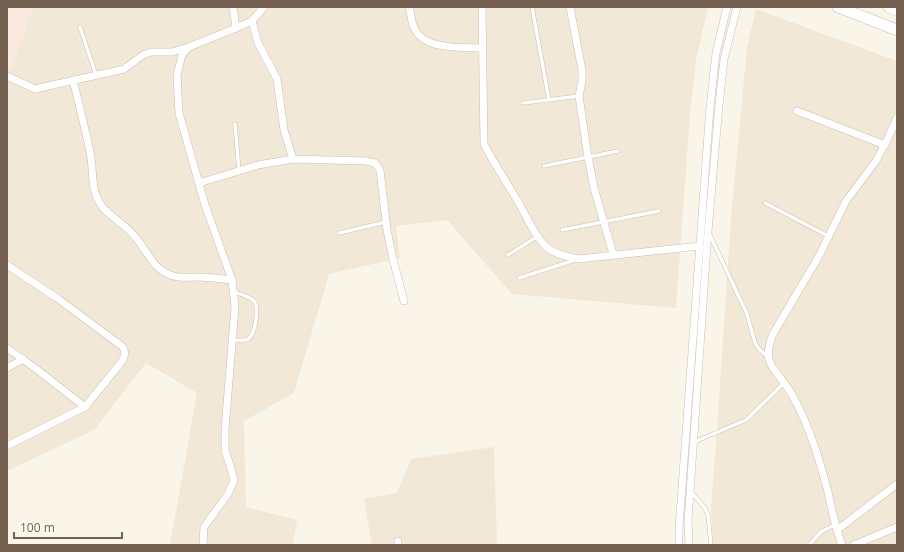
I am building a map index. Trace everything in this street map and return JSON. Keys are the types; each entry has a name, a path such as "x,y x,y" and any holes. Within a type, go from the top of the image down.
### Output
{"main road":[{"path":"838,7 897,30"},
{"path":"889,7 897,10"}],"street":[{"path":"233,7 236,28"},
{"path":"7,76 35,88 124,69 143,55 151,52 172,52 189,47 236,28 252,20 264,7"},
{"path":"409,7 413,26 419,36 428,42 442,46 483,48"},
{"path":"481,7 484,144 491,159 538,236 549,248 562,256 578,259 613,254 700,246"},
{"path":"570,7 582,70 582,81 579,96 588,157 594,188 613,254"},
{"path":"679,545 710,107 716,52 726,7"},
{"path":"689,545 688,521 708,231 724,59 737,7"},
{"path":"252,20 258,43 277,79 284,130 292,159"},
{"path":"189,47 182,55 176,75 179,113 222,255 232,280 235,307 224,451 234,480 228,494 204,527 203,545"},
{"path":"73,80 90,152 93,168 93,184 96,197 102,207 124,224 135,236 157,267 169,275 232,280"},
{"path":"796,111 885,145"},
{"path":"842,545 819,460 800,411 790,391 772,369 768,357 769,346 773,334 819,256 846,201 876,161 897,118"},
{"path":"199,182 258,165 292,159 366,161 375,164 380,170 386,222 393,259 404,301"},
{"path":"7,265 57,298 123,347 125,353 123,360 85,407 7,446"},
{"path":"7,348 85,407"},
{"path":"7,368 23,360"},
{"path":"836,527 897,484"},
{"path":"854,545 897,527"}],"lane":[{"path":"532,7 549,100"},
{"path":"80,27 96,75"},
{"path":"523,103 579,96"},
{"path":"235,124 239,171"},
{"path":"544,166 618,151"},
{"path":"765,203 828,236"},
{"path":"562,230 659,211"},
{"path":"340,233 386,222"},
{"path":"708,231 747,314 755,343 768,357"},
{"path":"508,255 538,236"},
{"path":"519,278 578,259"},
{"path":"232,340 248,339 252,335 254,331 256,306 254,301 250,298 234,292"},
{"path":"694,442 746,420 784,383"},
{"path":"690,490 705,508 708,515 711,545"},
{"path":"809,545 822,531 836,527"}],"shaded area":[{"path":"7,7 33,7 11,70 7,68"},
{"path":"33,7 708,7 696,60 690,114 676,308 512,294 447,220 396,226 400,258 329,274 294,393 244,421 246,507 297,520 293,545 170,545 197,393 146,363 94,430 7,471 7,68 11,70"},
{"path":"756,9 897,61 897,545 713,545 711,509 731,218 747,47"},
{"path":"494,447 497,545 372,545 364,499 397,493 411,459"}]}
